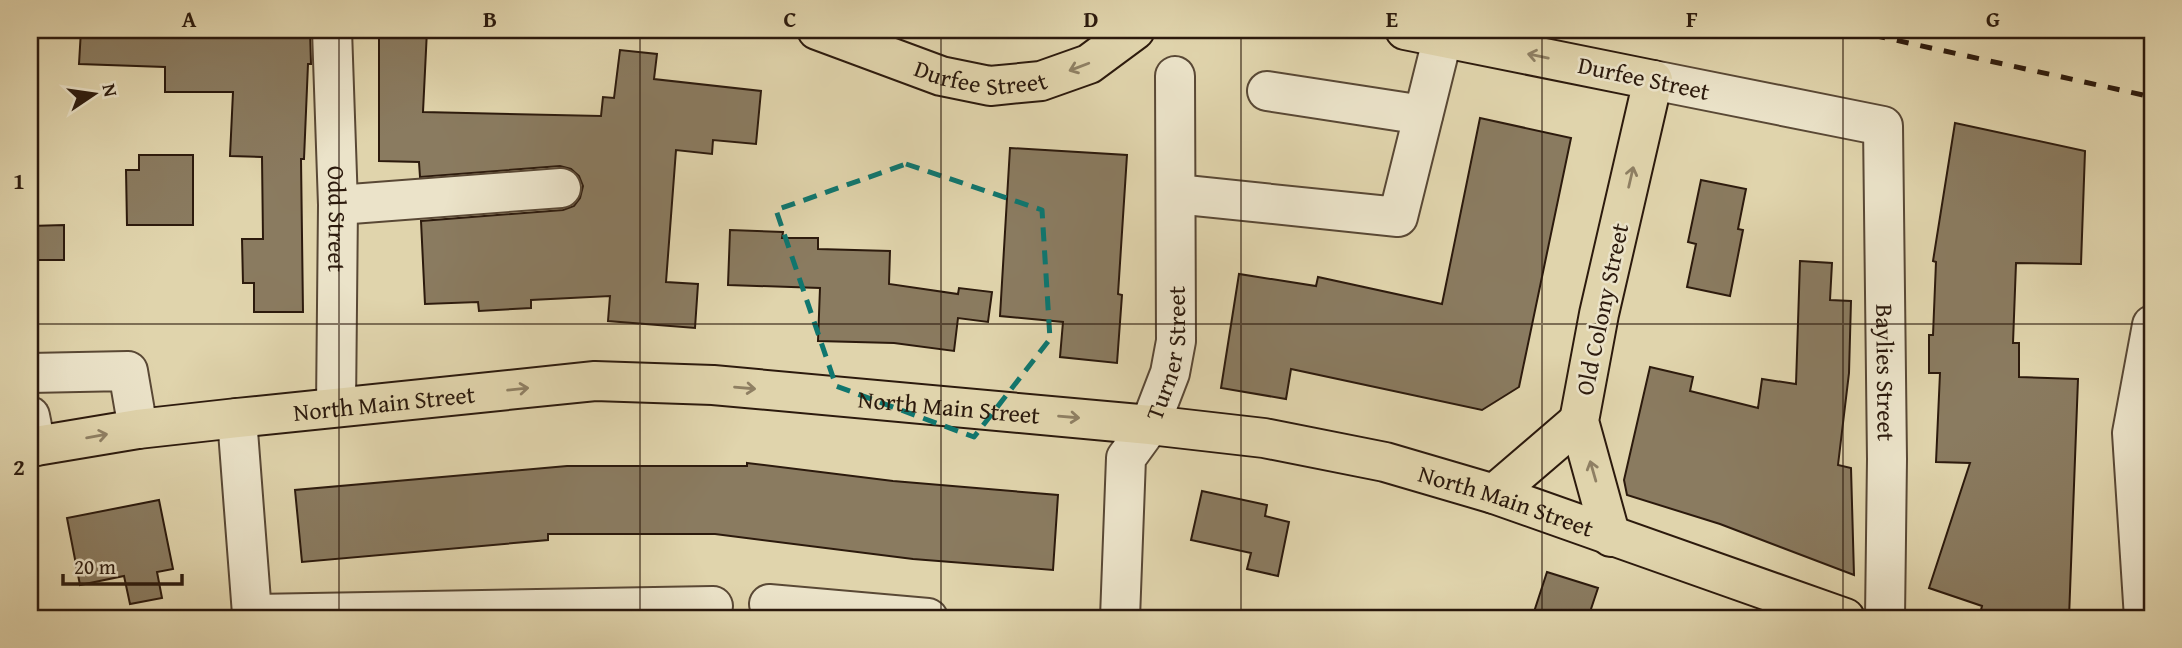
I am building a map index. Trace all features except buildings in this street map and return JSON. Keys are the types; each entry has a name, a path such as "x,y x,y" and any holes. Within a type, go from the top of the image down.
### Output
{"main road":[{"name":"Durfee Street","path":"817,30 941,76 990,86 1041,81 1089,64 1135,30"},
{"name":"Durfee Street","path":"1405,30 1653,80"},
{"name":"Old Colony Street","path":"1611,537 1579,421 1599,314 1653,80"},
{"name":"North Main Street","path":"32,437 138,429 595,381 665,382 1150,425 1264,438 1385,462 1494,494 1845,618"},
{"path":"1494,494 1579,421"}],"street":[{"name":"Odd Street","path":"332,30 338,205 336,407"},
{"path":"1176,194 1398,217 1443,36"},
{"name":"Turner Street","path":"1120,618 1126,458 1150,425 1170,373 1176,341 1175,76"},
{"name":"Durfee Street","path":"1653,80 1883,126"},
{"path":"1267,90 1423,115"},
{"name":"Baylies Street","path":"1883,126 1887,459 1885,618"},
{"path":"338,205 561,188"},
{"path":"2147,615 2145,514 2132,433 2152,325"},
{"path":"30,373 128,371 138,429"},
{"path":"237,418 252,614 713,606"},
{"path":"769,604 928,618"}],"highlighted area":[{"path":"906,164 1042,210 1050,339 974,437 836,386 776,210"}],"railway":[{"path":"1850,30 2152,97"}]}
